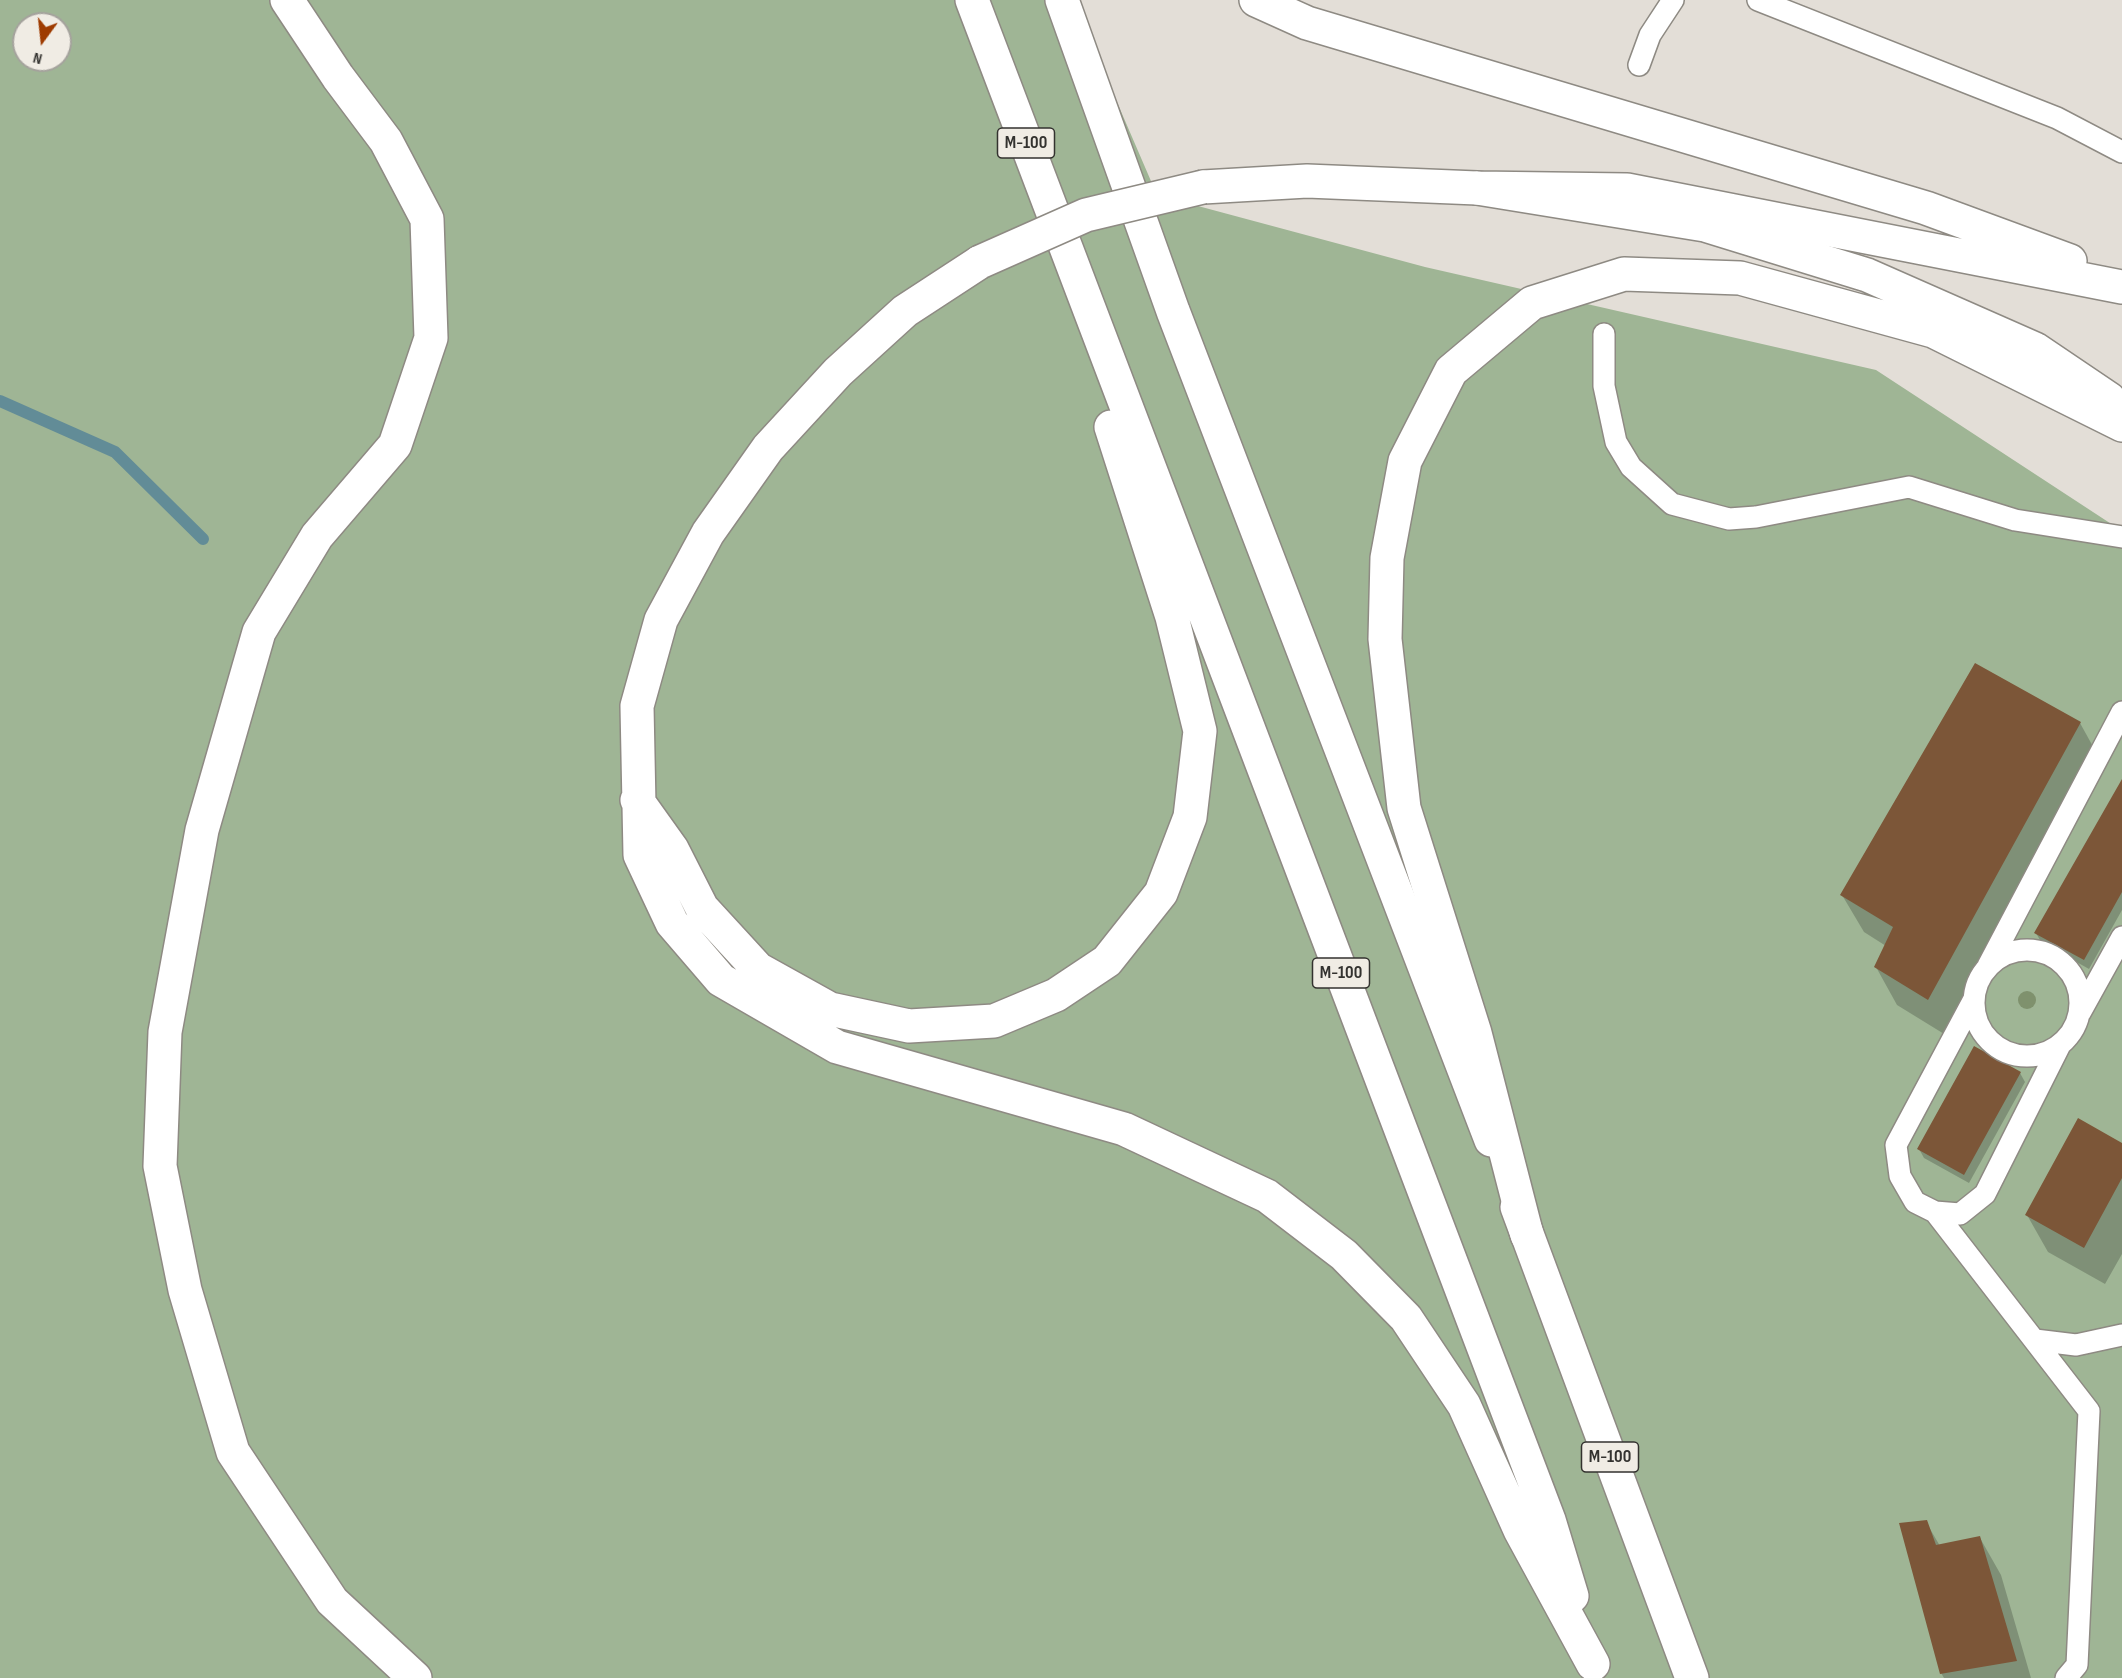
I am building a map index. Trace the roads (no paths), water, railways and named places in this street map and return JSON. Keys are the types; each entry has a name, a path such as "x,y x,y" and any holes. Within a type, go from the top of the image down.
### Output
{"main road":[{"path":"287,0 338,77 386,141 427,219 431,338 395,446 317,536 259,632 202,830 165,1032 160,1166 184,1290 233,1452 332,1601 415,1678"},
{"name":"M-100","path":"972,0 1549,1520 1596,1671"},
{"name":"M-100","path":"1062,0 1177,322 1527,1235 1692,1678"},
{"path":"1256,0 1307,23 1926,208 2122,281"},
{"path":"1596,1671 1521,1530 1464,1405 1406,1318 1344,1255 1266,1196 1124,1129 837,1047 721,980 672,923 640,855 637,800 638,706 661,620 708,532 768,448 837,372 905,311 980,262 1086,215 1203,187 1307,181 1477,188 1627,190 2122,287"},
{"path":"1477,188 1705,225 1867,275 2036,348 2122,409"},
{"path":"1527,1235 1475,1033 1404,808 1385,639 1387,558 1405,461 1451,371 1532,303 1624,274 1740,278 1933,331 2122,425"},
{"path":"637,800 672,849 702,908 718,926 758,969 830,1009 909,1026 994,1021 1056,995 1107,961 1161,893 1190,817 1200,731 1172,617 1100,391 1079,285"}],"lane":[{"path":"1639,65 1650,35 1673,0"},
{"path":"1758,0 2057,118 2122,152"},
{"path":"1604,334 1604,386 1616,442 1631,467 1672,504 1729,519 1756,517 1909,487 2015,520 2122,537"},
{"path":"2122,712 1978,982 1974,999 1896,1145 1900,1176 1915,1202 1935,1212 1960,1214 1985,1194 2061,1045 2073,1031 2079,1014 2122,937"},
{"path":"1987,968 2000,957 2016,951 2032,950 2049,954 2063,964 2075,979 2080,996 2079,1014"},
{"path":"1974,999 1976,1016 1982,1032 1994,1045 2009,1053 2026,1056 2044,1053 2061,1045"},
{"path":"1935,1212 2089,1411 2077,1665 2066,1678"},
{"path":"2035,1340 2076,1345 2122,1335"}],"waterway":[{"path":"0,401 115,452 203,539"}]}
